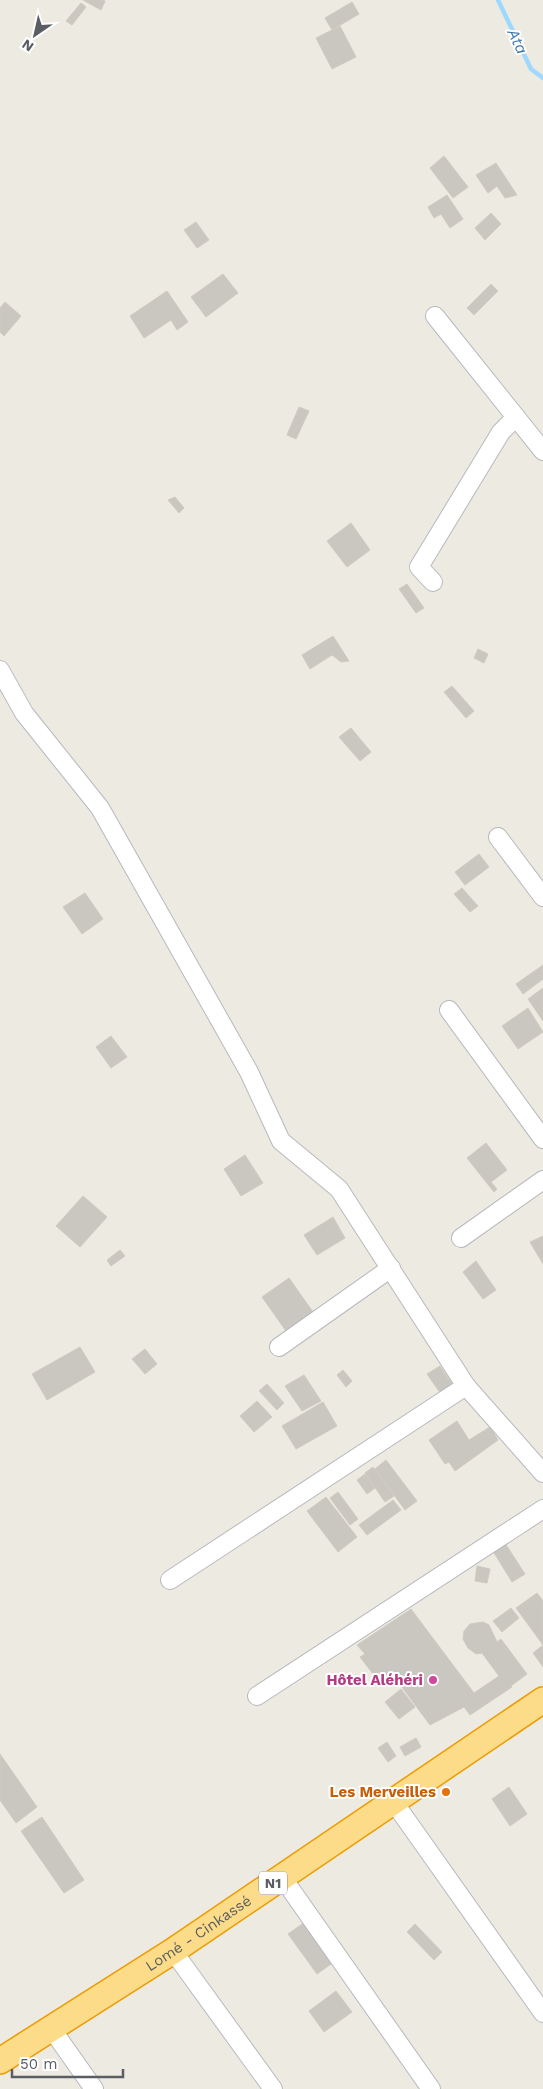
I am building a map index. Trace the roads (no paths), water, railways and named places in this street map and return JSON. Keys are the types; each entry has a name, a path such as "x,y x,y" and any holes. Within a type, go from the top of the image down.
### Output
{"highway":[{"name":"Lomé - Cinkassé","path":"0,2061 173,1951 543,1700"}],"street":[{"path":"435,316 543,451"},
{"path":"433,582 420,567 501,432 516,417"},
{"path":"0,670 24,713 100,808 249,1072 281,1141 339,1189 466,1386 543,1473"},
{"path":"498,838 543,897"},
{"path":"449,1010 543,1139"},
{"path":"461,1238 543,1180"},
{"path":"279,1347 391,1268"},
{"path":"170,1580 466,1386"},
{"path":"257,1696 543,1508"},
{"path":"393,1801 543,2013"},
{"path":"282,1877 431,2089"},
{"path":"173,1951 273,2089"},
{"path":"51,2028 94,2089"}],"waterway":[{"name":"Ata","path":"498,0 531,69 543,78"}],"place":[{"name":"Hôtel Aléhéri","path":"433,1680"},
{"name":"Les Merveilles","path":"446,1792"}]}
